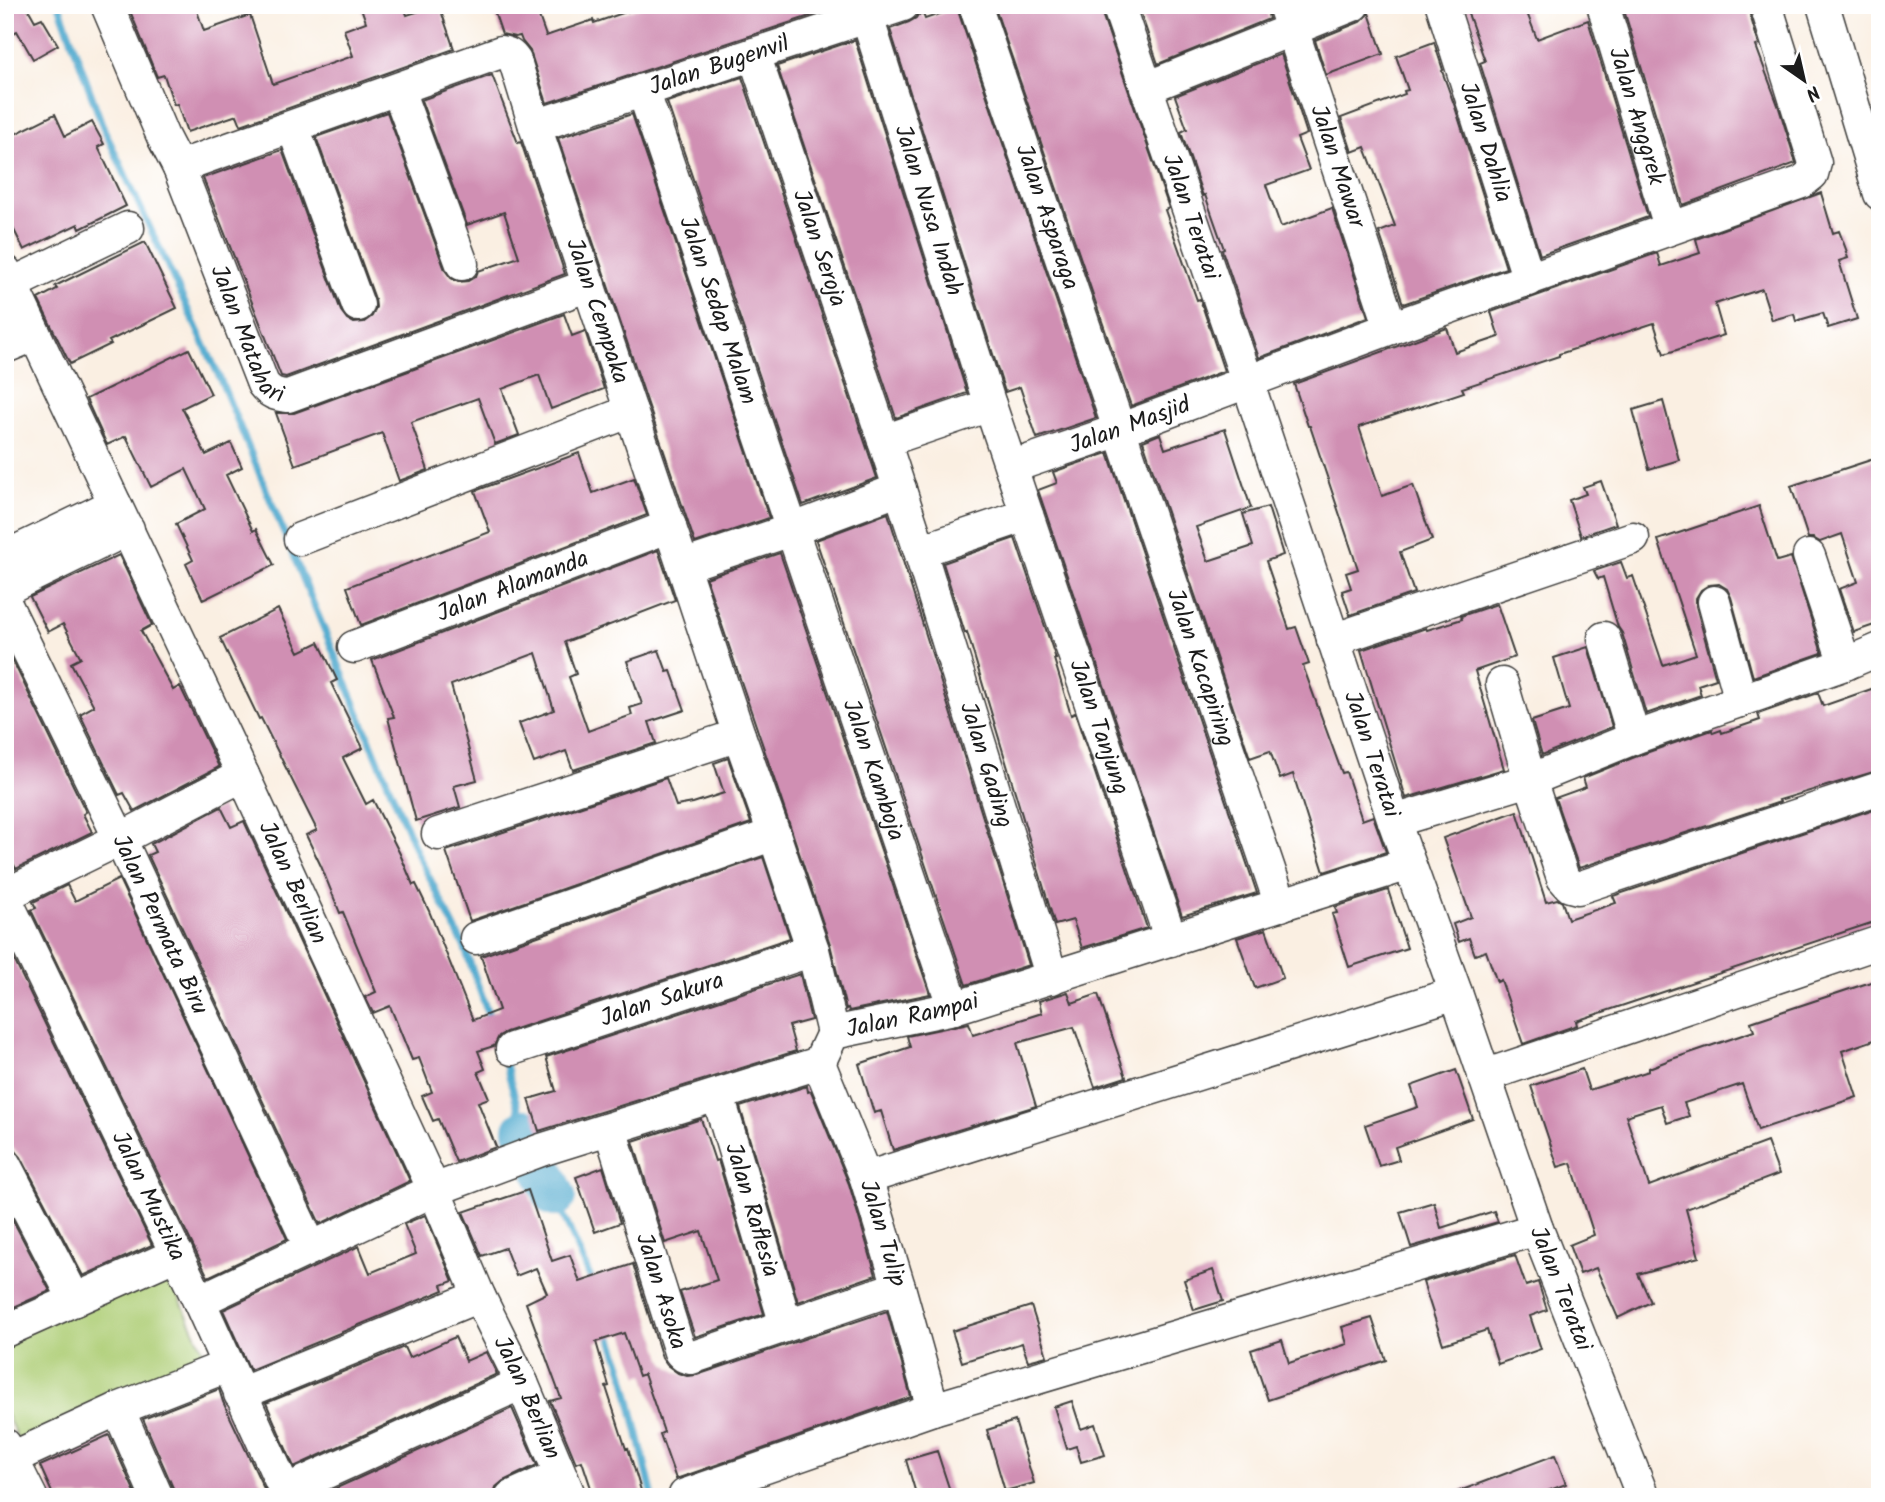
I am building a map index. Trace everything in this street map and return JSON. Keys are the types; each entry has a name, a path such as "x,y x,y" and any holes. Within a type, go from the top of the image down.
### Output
{"street":[{"name":"Jalan Matahari","path":"107,5 163,137 179,168 268,391 275,395 288,396 589,285"},
{"name":"Jalan Bugenvil","path":"535,126 903,5"},
{"name":"Jalan Asparaga","path":"975,5 1119,430"},
{"name":"Jalan Teratai","path":"1118,5 1394,821 1537,1229 1643,1497"},
{"path":"1146,88 1288,17 1353,5"},
{"name":"Jalan Dahlia","path":"1442,5 1529,280"},
{"name":"Jalan Anggrek","path":"1603,5 1670,227"},
{"name":"Jalan Masjid","path":"1011,467 1119,430 1247,380 1670,227 1802,182 1812,174 1815,163 1766,5"},
{"path":"1823,5 1874,155 1880,194"},
{"name":"Jalan Nusa Indah","path":"867,17 1011,467"},
{"name":"Jalan Mawar","path":"1288,17 1391,328"},
{"name":"Jalan Cempaka","path":"398,90 501,52 507,53 515,61 683,566"},
{"name":"Jalan Seroja","path":"754,54 900,489"},
{"path":"179,168 398,90 462,264"},
{"name":"Jalan Sedap Malam","path":"643,90 791,530"},
{"path":"293,127 358,305"},
{"path":"8,277 128,228"},
{"name":"Jalan Berlian","path":"8,277 243,775 434,1190 479,1296 522,1383 565,1486"},
{"path":"5,347 34,335"},
{"path":"884,441 990,405"},
{"path":"300,539 631,411"},
{"name":"Jalan Kacapiring","path":"1119,430 1281,905"},
{"name":"Jalan Tanjung","path":"1011,467 1171,940"},
{"path":"833,1033 813,950 683,566 791,530 900,489"},
{"name":"Jalan Gading","path":"900,489 1052,978"},
{"path":"920,551 1027,515"},
{"path":"5,557 122,516"},
{"path":"5,589 122,516"},
{"name":"Jalan Alamanda","path":"354,647 670,526"},
{"name":"Jalan Kamboja","path":"791,530 954,1009"},
{"path":"1333,640 1633,538"},
{"path":"1809,556 1844,664"},
{"path":"1714,602 1741,701"},
{"name":"Jalan Permata Biru","path":"5,603 120,839 312,1248"},
{"path":"1604,638 1634,738"},
{"path":"1394,821 1530,780 1634,738 1880,649"},
{"path":"1502,684 1530,780 1563,878 1570,886 1578,888 1880,788"},
{"path":"438,834 738,735"},
{"path":"5,897 243,775"},
{"path":"476,938 774,834"},
{"name":"Jalan Rampai","path":"199,1301 434,1190 527,1155 819,1063 833,1033 954,1009 1409,864"},
{"name":"Jalan Mustika","path":"5,897 16,950 177,1254 286,1494"},
{"path":"1484,1076 1880,942"},
{"name":"Jalan Sakura","path":"512,1049 813,950"},
{"path":"866,1178 1456,993"},
{"name":"Jalan Tulip","path":"819,1063 866,1178 933,1409"},
{"name":"Jalan Raflesia","path":"719,1096 786,1325"},
{"name":"Jalan Asoka","path":"610,1129 680,1352 684,1356 691,1357 899,1287"},
{"path":"5,1165 75,1300"},
{"path":"685,1495 933,1409 1537,1229"},
{"path":"5,1332 177,1254"},
{"path":"15,1472 118,1409 234,1380 479,1296"},
{"path":"286,1494 522,1383"},
{"path":"118,1409 158,1497"},
{"path":"510,1497 565,1486"}],"green space":[{"path":"164,1264 208,1361 21,1446 5,1411 5,1337"}],"building":[{"path":"5,5 26,5 35,21 42,18 58,45 33,59 17,31 5,37"},
{"path":"147,5 195,5 204,31 250,15 273,84 353,56 344,30 366,22 360,5 403,5 407,15 439,5 454,49 241,125 237,115 187,132 164,75 157,77 130,11"},
{"path":"492,5 535,5 546,36 646,5 843,5 547,103 530,51 520,36 502,34"},
{"path":"994,5 1100,5 1169,208 1165,210 1197,300 1200,299 1224,371 1131,406"},
{"path":"1138,5 1266,5 1269,19 1158,64"},
{"path":"1465,5 1524,5 1537,39 1588,20 1648,217 1540,255 1480,63 1485,61"},
{"path":"1747,5 1759,45 1756,46 1796,163 1683,205 1623,7"},
{"path":"957,8 1096,418 1037,438 1020,387 1005,392 890,29 909,22 919,13 923,14 925,19"},
{"path":"1369,13 1383,54 1326,75 1315,40 1360,22"},
{"path":"855,40 967,393 896,418 777,66"},
{"path":"1434,42 1506,268 1403,304 1379,232 1395,226 1365,147 1352,152 1341,118 1405,94 1404,91 1408,90 1396,56"},
{"path":"1281,54 1307,134 1297,138 1309,170 1266,185 1281,227 1332,208 1368,317 1259,358 1222,250 1224,249 1181,132 1187,129 1175,96"},
{"path":"492,75 518,143 521,142 565,274 286,377 281,376 203,178 282,150 341,311 354,323 364,322 372,316 376,307 375,299 316,137 387,112 445,270 458,282 468,281 476,276 478,271 519,257 504,212 467,225 421,100"},
{"path":"742,77 877,478 803,505 667,102"},
{"path":"55,114 65,136 92,122 104,144 98,147 126,206 80,229 78,224 24,250 5,212 5,139"},
{"path":"632,114 769,518 695,543 558,138"},
{"path":"1821,193 1833,233 1839,231 1847,252 1848,258 1839,261 1857,319 1828,328 1823,313 1796,321 1794,314 1772,320 1762,289 1715,304 1724,335 1664,354 1654,323 1462,388 1464,392 1359,427 1382,496 1413,485 1432,540 1400,552 1414,593 1350,615 1342,591 1351,588 1346,573 1358,569 1294,384 1447,328 1455,352 1499,337 1491,312 1657,253 1661,266 1700,253 1696,239"},
{"path":"145,242 177,308 109,341 111,344 70,364 38,299 57,289 55,286"},
{"path":"564,314 572,336 585,331 604,389 551,409 539,375 502,389 519,435 495,444 478,398 411,422 428,470 399,481 382,433 295,465 276,413 294,413"},
{"path":"189,349 211,394 182,408 206,455 231,443 242,467 226,475 253,531 256,529 274,565 203,600 186,564 193,560 176,524 205,509 186,469 151,487 126,436 107,445 86,399"},
{"path":"1663,401 1679,460 1649,469 1633,410"},
{"path":"1225,429 1251,508 1196,527 1208,561 1253,546 1243,514 1268,507 1283,555 1266,561 1289,629 1296,627 1309,664 1303,666 1342,773 1346,772 1362,820 1373,816 1386,852 1324,872 1293,774 1280,779 1270,751 1250,758 1143,441 1160,434 1165,449"},
{"path":"579,453 593,493 634,478 647,515 361,625 347,587 490,532 475,491"},
{"path":"1108,453 1257,893 1182,916 1038,490 1057,483 1053,472"},
{"path":"1880,457 1880,623 1854,632 1839,589 1858,582 1842,534 1820,542 1808,538 1791,486"},
{"path":"1601,481 1616,524 1581,536 1569,500 1586,494 1583,487"},
{"path":"1759,506 1777,561 1791,557 1822,653 1753,677 1731,597 1727,589 1719,584 1709,585 1701,590 1696,598 1696,606 1716,679 1698,685 1701,695 1646,714 1603,577 1598,579 1594,571 1621,562 1627,578 1633,576 1663,665 1696,654 1658,540"},
{"path":"888,513 1029,965 966,985 816,540"},
{"path":"1015,538 1056,659 1071,715 1075,713 1147,928 1082,948 1073,920 1055,925 967,632 965,633 943,563"},
{"path":"658,550 675,600 565,642 576,674 569,677 588,731 632,715 630,708 642,704 627,661 659,650 667,672 671,671 685,710 649,722 656,743 573,770 566,751 534,763 519,723 554,710 536,653 451,685 477,780 454,786 460,807 416,821 388,718 394,717 372,660"},
{"path":"780,553 930,994 849,1011 846,1009 830,944 706,578"},
{"path":"119,555 152,625 141,631 173,690 180,686 219,767 134,811 124,793 119,795 80,714 94,706 71,663 81,658 63,624 48,632 30,597"},
{"path":"1497,604 1515,657 1475,671 1504,769 1406,798 1361,650 1462,619 1461,616"},
{"path":"278,609 299,652 319,642 337,680 331,683 363,748 343,758 366,804 373,800 413,885 416,884 473,1020 499,1010 481,956 763,857 790,938 499,1036 494,1046 478,1051 485,1069 478,1072 489,1098 478,1102 496,1147 456,1162 438,1119 433,1121 422,1096 432,1092 419,1058 412,1060 390,1006 373,1013 365,997 376,992 343,912 340,913 306,835 317,830 220,638"},
{"path":"1588,647 1612,727 1542,755 1532,721 1569,709 1554,658"},
{"path":"12,659 86,812 83,814 92,832 16,869 5,847 5,663"},
{"path":"1880,686 1880,770 1779,800 1780,802 1579,868 1555,798 1586,787 1583,778 1712,730 1713,733 1721,730 1722,733 1760,720 1758,714 1818,693 1823,706"},
{"path":"728,758 751,823 470,921 446,851 666,778 676,806 724,793 714,763"},
{"path":"221,807 231,827 244,821 410,1181 320,1224 148,855 155,852 151,844"},
{"path":"1880,807 1880,920 1576,1021 1577,1025 1523,1044 1501,980 1497,982 1486,951 1475,955 1469,938 1459,942 1453,924 1471,917 1443,838 1517,811 1546,902 1557,899 1562,902 1568,919 1616,903 1613,896"},
{"path":"119,879 287,1239 208,1277 31,910 36,908 33,902 67,885 75,901"},
{"path":"1388,890 1407,948 1349,967 1332,914 1337,913 1335,907"},
{"path":"1266,929 1283,978 1255,988 1237,938"},
{"path":"5,941 152,1245 83,1276 21,1157 14,1149 5,1147"},
{"path":"800,974 811,1020 789,1026 796,1051 539,1131 529,1099 556,1091 546,1057"},
{"path":"1880,979 1880,1038 1842,1051 1857,1097 1758,1130 1742,1084 1684,1103 1689,1116 1667,1123 1661,1105 1626,1116 1649,1186 1767,1142 1779,1174 1686,1209 1699,1257 1638,1274 1651,1302 1618,1318 1596,1268 1580,1274 1569,1245 1594,1235 1571,1163 1558,1167 1531,1086 1582,1069 1589,1090 1649,1071 1649,1068 1672,1059 1754,1031 1751,1022"},
{"path":"1068,992 1072,1003 1098,994 1126,1077 1095,1087 1074,1027 1017,1043 1036,1106 893,1150 881,1111 874,1113 859,1064 910,1047 907,1036 969,1023 973,1035 1042,1013 1039,1001"},
{"path":"1456,1070 1473,1119 1395,1147 1399,1160 1379,1166 1365,1125 1418,1107 1411,1086"},
{"path":"807,1086 849,1184 876,1275 798,1302 740,1107"},
{"path":"701,1119 715,1161 718,1160 764,1314 695,1337 680,1292 717,1280 701,1231 665,1243 633,1141"},
{"path":"603,1167 620,1223 595,1232 576,1177"},
{"path":"528,1190 552,1261 570,1255 580,1282 633,1264 662,1358 678,1373 697,1375 887,1311 911,1397 676,1479 660,1434 664,1432 644,1374 639,1376 624,1333 596,1342 609,1386 606,1387 643,1497 594,1497 582,1461 576,1463 550,1401 561,1398 526,1303 547,1293 536,1268 516,1276 505,1248 482,1256 463,1212"},
{"path":"1434,1202 1441,1228 1494,1211 1498,1222 1411,1247 1400,1212"},
{"path":"5,1205 50,1291 5,1311"},
{"path":"425,1215 453,1281 442,1285 444,1290 250,1370 223,1310 359,1246 370,1273 416,1254 404,1224"},
{"path":"1515,1255 1526,1286 1538,1282 1547,1310 1530,1316 1541,1349 1498,1364 1487,1330 1443,1344 1423,1282"},
{"path":"1213,1270 1223,1301 1194,1310 1184,1280"},
{"path":"1031,1306 1047,1356 1028,1361 1022,1343 962,1362 952,1331"},
{"path":"1372,1318 1386,1360 1268,1400 1251,1350 1282,1340 1289,1363 1347,1344 1342,1327"},
{"path":"455,1337 466,1361 486,1352 497,1374 294,1467 266,1403 404,1347 409,1358"},
{"path":"219,1389 268,1497 175,1497 143,1419"},
{"path":"1072,1401 1081,1429 1095,1424 1105,1455 1081,1462 1076,1446 1067,1449 1054,1407"},
{"path":"512,1408 537,1465 503,1481 496,1487 493,1497 317,1497"},
{"path":"1015,1421 1034,1483 1005,1491 987,1430"},
{"path":"109,1435 137,1497 54,1497 40,1466"},
{"path":"937,1451 952,1497 917,1497 906,1460"},
{"path":"1555,1455 1566,1484 1532,1497 1449,1497 1449,1495"}],"waterway":[{"path":"59,5 103,127 218,374 417,853 464,946 491,1022"},
{"path":"495,1033 524,1130"},
{"path":"524,1130 555,1196"},
{"path":"555,1196 594,1286"},
{"path":"609,1330 623,1371 653,1497"}]}
